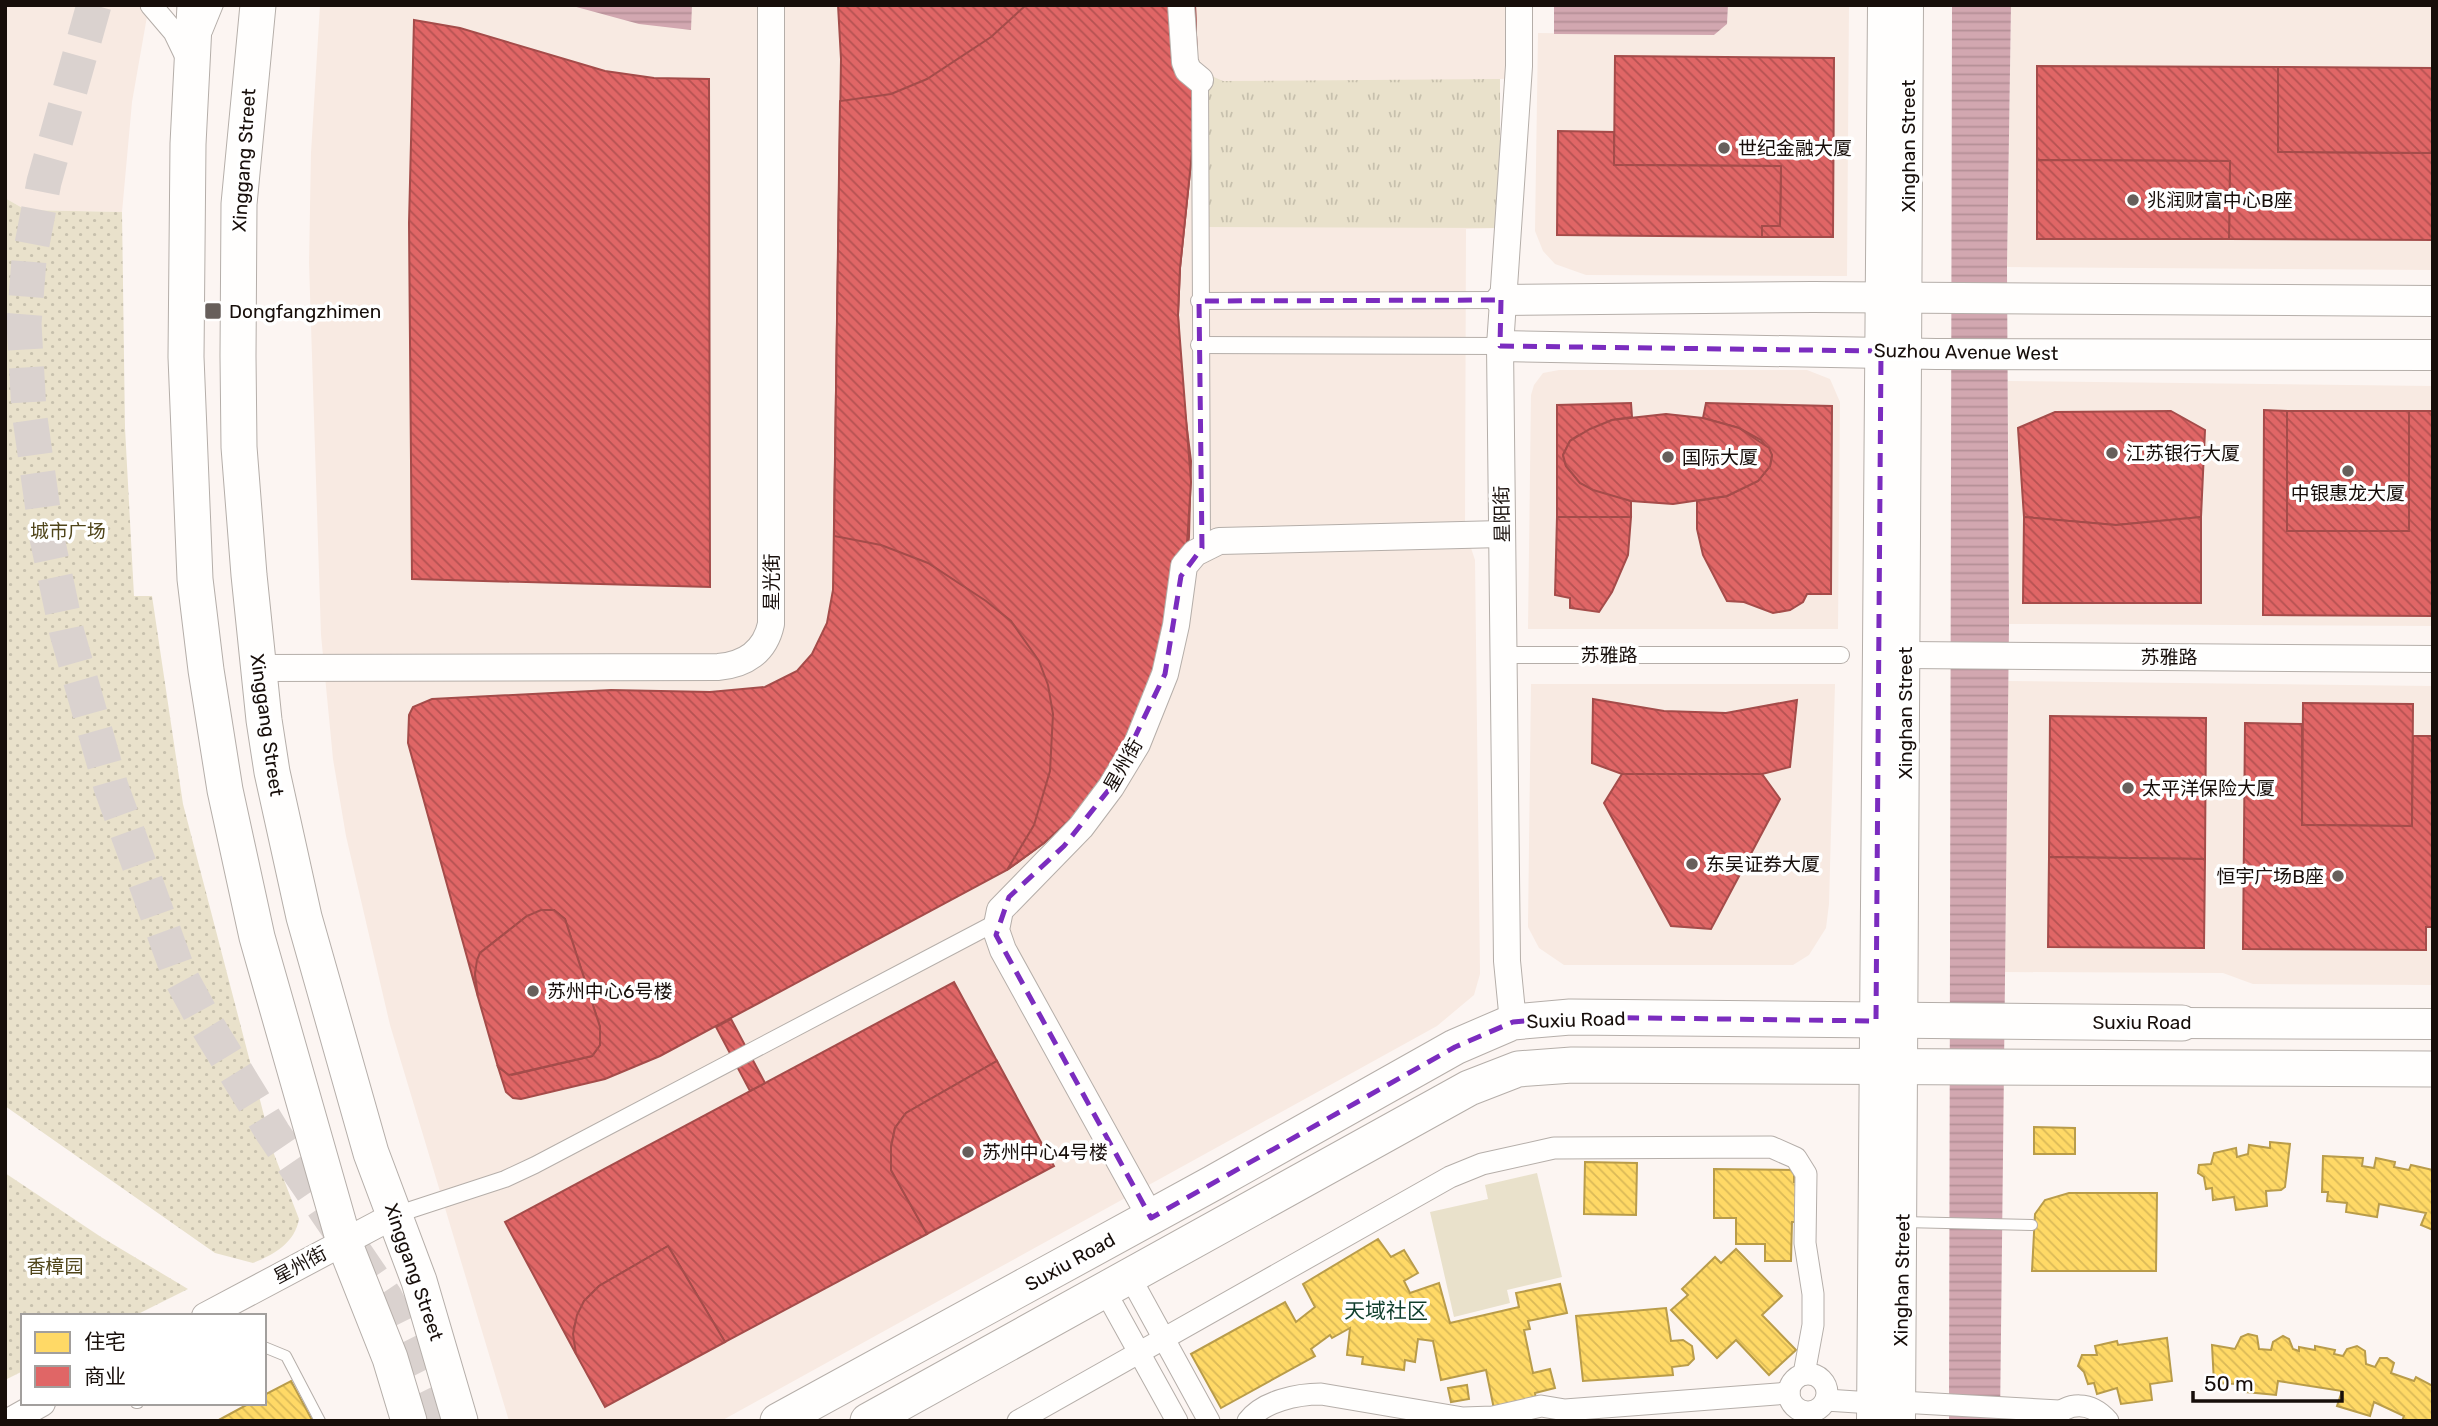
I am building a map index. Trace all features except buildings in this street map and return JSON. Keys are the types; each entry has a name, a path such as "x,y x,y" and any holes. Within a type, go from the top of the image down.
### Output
{"main road":[{"path":"195,5 191,68 186,357 195,579 206,670 225,790 257,937 344,1242 386,1347 410,1421"},
{"name":"Xinggang Street","path":"258,5 243,142 238,296 239,447 258,668 272,772 294,877 371,1153 419,1280 460,1421"},
{"name":"Xinghan Street","path":"1896,6 1907,297 1894,351 1905,1021"},
{"path":"1501,300 1907,297 2433,301"},
{"name":"Suzhou Avenue West","path":"1500,346 1894,351 1936,354 2433,355"},
{"name":"Xinghan Street","path":"1886,1412 1905,1021 1906,655 1894,351"},
{"name":"Suxiu Road","path":"778,1421 1455,1047 1513,1022 1570,1017 2433,1024"},
{"path":"868,1421 1469,1088 1518,1069 1572,1065 2433,1069"},
{"name":"Xinghan Street","path":"1886,1412 1903,1222 1903,1068"}],"street":[{"path":"151,5 174,32 191,68"},
{"name":"星光街","path":"258,668 718,667 742,663 761,647 771,624 771,5"},
{"path":"1181,5 1185,62 1188,70 1200,80 1199,345 1202,548 1219,541 1502,534"},
{"name":"星阳街","path":"1513,1022 1507,961 1500,346 1501,300 1519,66 1519,5"},
{"path":"1199,301 1501,300"},
{"path":"1199,345 1500,346"},
{"name":"星州街","path":"997,922 1009,897 1073,837 1125,766 1147,721 1165,674 1177,625 1184,566 1202,548"},
{"name":"苏雅路","path":"1504,655 1841,655"},
{"name":"苏雅路","path":"1906,655 2433,659"},
{"path":"395,1215 505,1179 535,1165 997,922"},
{"path":"997,922 996,935 1003,950 1151,1217"},
{"path":"1018,1421 1450,1177 1482,1164 1553,1148 1771,1147 1796,1158 1806,1174 1805,1244 1813,1294 1813,1325 1804,1374"},
{"name":"星州街","path":"209,1314 395,1215"},
{"path":"1117,1284 1164,1340 1209,1421"},
{"path":"1117,1284 1140,1354 1177,1421"},
{"path":"1816,1411 1827,1388 1821,1378 1804,1374 1793,1380 1789,1393 1798,1409 1816,1411 1886,1412 1931,1403 2025,1409 2054,1416 2071,1405 2085,1405 2097,1410 2108,1421"},
{"path":"1248,1421 1255,1412 1301,1394 1321,1394 1462,1418 1493,1417 1541,1406 1565,1410 1789,1393"},
{"path":"10,1421 38,1405"}],"lane":[{"path":"191,68 218,5"},
{"path":"1903,1222 2032,1225"},
{"path":"266,1348 286,1356 320,1421"}],"highlighted area":[{"path":"1501,300 1500,346 1881,351 1876,1021 1570,1017 1513,1022 1455,1047 1151,1218 996,935 1009,897 1064,846 1111,787 1165,674 1181,576 1202,548 1199,301"}],"shaded area":[{"path":"5,5 149,5 132,102 122,212 26,210 5,198"},
{"path":"320,5 1520,5 1520,78 1500,79 1500,228 1466,229 1465,530 1475,560 1480,974 1474,995 1437,1026 721,1421 509,1421 390,1025 346,836 333,759 321,635 309,263 311,153"},
{"path":"569,5 692,5 691,30 639,24"},
{"path":"1554,5 1728,5 1727,24 1714,35 1554,34"},
{"name":"世纪金融大厦","path":"1728,5 1849,5 1847,276 1586,275 1555,264 1543,251 1535,231 1538,33 1714,35 1727,24"},
{"path":"1952,5 2011,5 2007,267 2009,624 2000,1421 1949,1421"},
{"path":"2011,5 2433,5 2433,270 2007,267"},
{"name":"国际大厦","path":"1559,370 1807,370 1830,379 1840,402 1838,629 1528,629 1531,395 1534,385 1543,373"},
{"path":"2008,381 2433,386 2433,626 2009,624"},
{"path":"2007,681 2433,686 2433,985 2253,984 2223,973 2005,972"},
{"name":"东吴证券大厦","path":"1531,684 1835,684 1829,904 1826,928 1809,955 1793,965 1564,965 1539,948 1528,927"}],"green space":[{"path":"1199,60 1207,74 1223,81 1500,79 1500,228 1204,227"},
{"name":"城市广场","path":"5,198 26,210 122,212 125,428 134,596 152,596 183,804 274,1154 299,1219 293,1235 282,1247 253,1263 215,1253 5,1106"},
{"name":"香樟园","path":"5,1173 101,1237 188,1289 138,1314 21,1314 21,1372 5,1380"},
{"path":"1537,1173 1562,1277 1507,1290 1510,1303 1454,1317 1430,1212 1488,1199 1485,1185"}],"tunnel":[{"path":"94,5 44,182 29,260 24,324 29,411 47,538 67,633 111,787 179,974 273,1133 385,1297 447,1421"}],"place":[{"name":"世纪金融大厦","path":"1724,148"},
{"name":"兆润财富中心B座","path":"2133,200"},
{"name":"Dongfangzhimen","path":"213,311"},
{"name":"江苏银行大厦","path":"2112,453"},
{"name":"国际大厦","path":"1668,457"},
{"name":"中银惠龙大厦","path":"2348,471"},
{"name":"太平洋保险大厦","path":"2128,788"},
{"name":"东吴证券大厦","path":"1692,864"},
{"name":"恒宇广场B座","path":"2338,876"},
{"name":"苏州中心6号楼","path":"533,991"},
{"name":"苏州中心4号楼","path":"968,1152"}],"district":[{"name":"天域社区","path":"1386,1310"}]}
